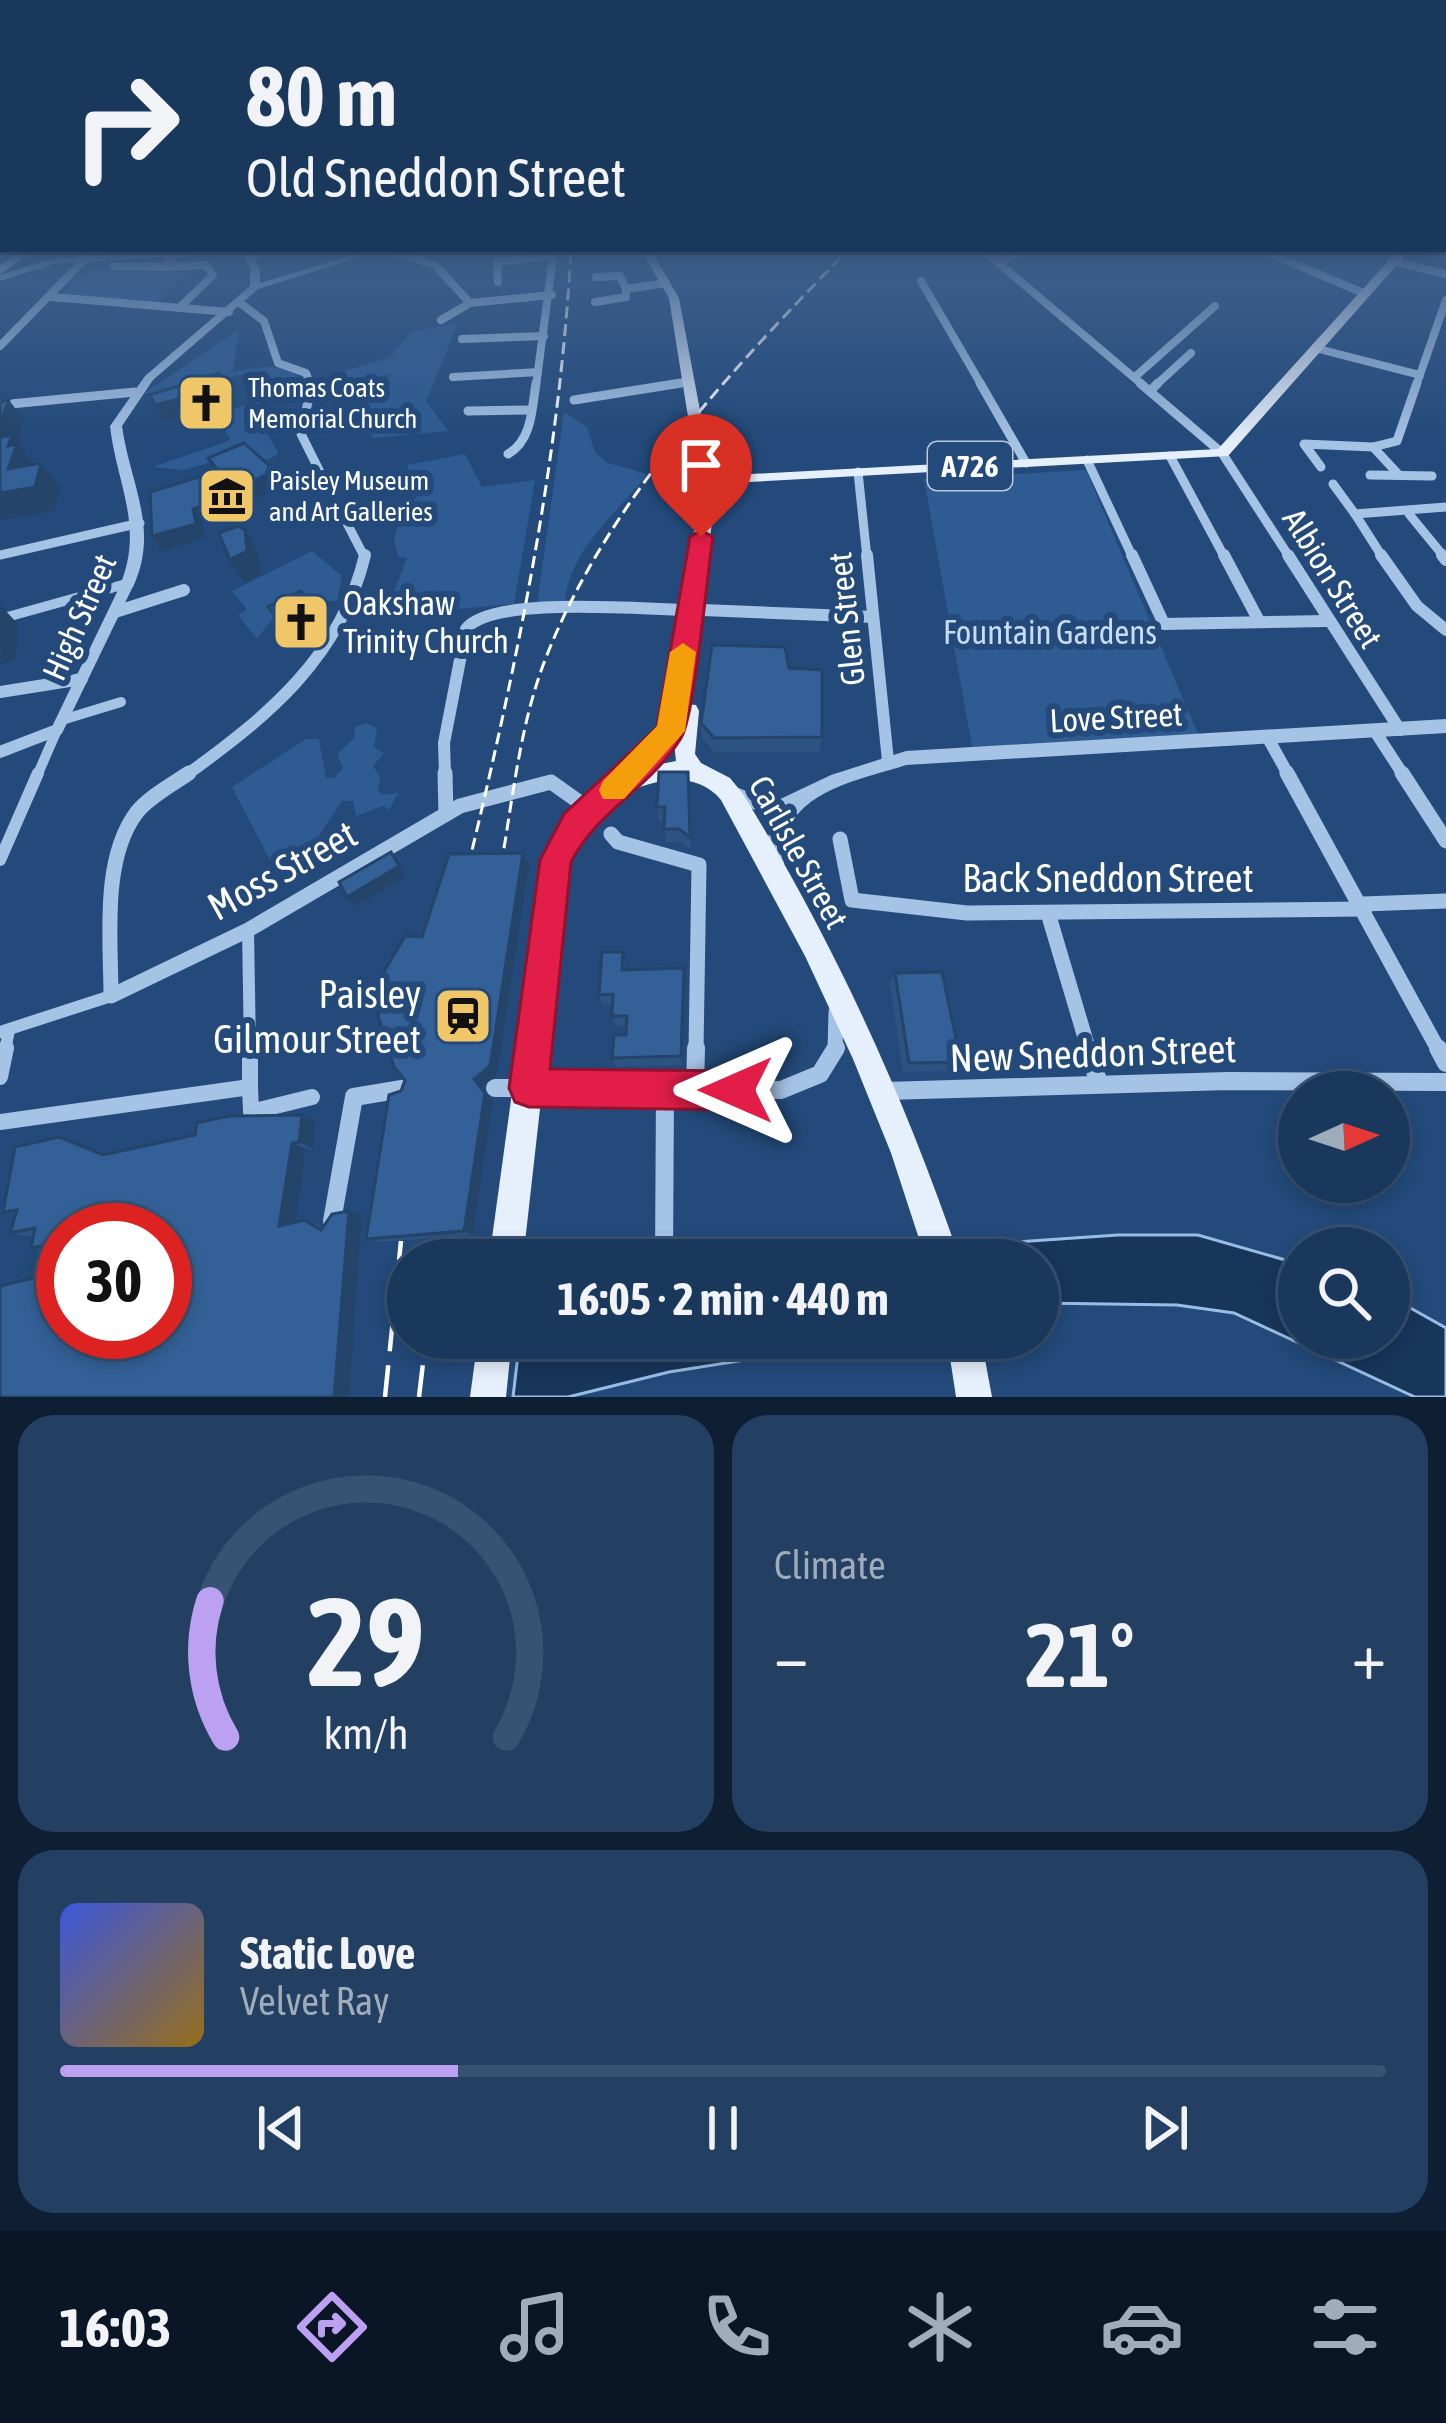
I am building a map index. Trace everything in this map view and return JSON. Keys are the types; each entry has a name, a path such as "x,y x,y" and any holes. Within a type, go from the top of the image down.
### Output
{"main road":[{"path":"673,314 710,479 684,736 684,755 694,771"},
{"path":"1222,453 1345,314"},
{"name":"A726","path":"710,479 1222,453"},
{"path":"509,1239 556,860 563,839 589,809 615,789 670,731 697,610"},
{"path":"615,789 662,772 694,771"},
{"name":"Carlisle Street","path":"694,771 727,791 775,874 885,1091 937,1239"},
{"path":"488,1397 493,1359"},
{"path":"968,1359 974,1397"}],"street":[{"path":"0,346 34,314"},
{"path":"0,405 135,392 226,314"},
{"path":"111,996 112,917 122,843 138,810 235,744 274,709 330,641 366,553 301,434 312,383 306,373 278,363 264,321 249,314"},
{"path":"441,320 451,314"},
{"path":"508,454 520,447 531,410 548,314"},
{"path":"941,314 1026,463"},
{"name":"Albion Street","path":"1061,314 1222,453 1400,730"},
{"path":"1136,376 1206,314"},
{"path":"1321,466 1304,444 1373,446 1397,441 1441,314"},
{"path":"462,339 544,336"},
{"path":"1315,348 1420,374"},
{"path":"1152,389 1191,353"},
{"path":"453,376 538,372"},
{"path":"574,400 689,382"},
{"name":"High Street","path":"0,860 128,583 141,523 116,426 135,392"},
{"path":"468,411 531,410"},
{"path":"1324,443 1330,427"},
{"path":"1373,446 1399,476"},
{"path":"1169,456 1259,621"},
{"path":"1087,460 1164,624 1326,621"},
{"name":"Glen Street","path":"858,472 888,761"},
{"path":"1370,475 1432,476"},
{"path":"1333,484 1417,606 1445,628"},
{"path":"1446,507 1407,506 1446,560"},
{"path":"1355,514 1409,514"},
{"path":"0,555 141,523"},
{"path":"0,619 128,583"},
{"path":"116,612 184,590"},
{"path":"446,814 444,743 466,629 474,618 509,609 873,617"},
{"path":"0,692 82,679"},
{"path":"0,752 121,702"},
{"name":"Love Street","path":"797,802 837,780 888,761 1446,726"},
{"path":"1376,733 1446,841"},
{"path":"1269,740 1446,1063"},
{"name":"Moss Street","path":"5,1031 111,996 248,930 446,814 550,782 589,809"},
{"path":"727,791 768,809 797,802"},
{"path":"775,874 776,839 797,802"},
{"path":"495,1088 695,1090 699,865 618,842 611,834"},
{"name":"Back Sneddon Street","path":"840,839 852,900 968,913 1364,907 1446,901"},
{"path":"1048,913 1099,1084"},
{"path":"248,930 250,1112 302,1095 312,1097"},
{"name":"Carlisle Street","path":"695,1090 781,1090 811,1083 832,1061 837,1020 829,981"},
{"path":"0,1077 5,1031"},
{"name":"New Sneddon Street","path":"885,1091 1446,1082"},
{"path":"0,1122 250,1087"},
{"path":"332,1221 354,1097 402,1089"},
{"path":"664,1090 664,1239"}],"green space":[{"path":"458,323 426,401 448,431 373,438 356,398 376,392 391,374 348,381 346,370 389,358 411,332"},
{"path":"239,329 233,372 284,369 307,388 267,398 246,416 261,423 279,454 267,460 248,451 184,470 153,467 231,440 216,415 254,402 241,375 143,394"},
{"path":"564,412 587,427 595,452 608,463 647,474 584,550 568,585 565,605 537,604"},
{"path":"465,454 482,487 535,480 514,604 395,615 390,602 407,558 398,557 394,538 404,501 417,498 407,465"},
{"name":"Fountain Gardens","path":"1086,470 1198,734 972,747 924,479"},
{"path":"312,551 342,576 337,601 289,607 257,639 238,615 247,609 232,591"},
{"path":"367,723 377,728 374,747 384,753 373,766 380,777 381,795 398,793 389,810 383,806 356,816 353,801 342,801 310,849 276,872 232,787 306,739 319,739 326,778 334,778 343,768 337,754 354,738 355,727"}],"shaded area":[{"path":"1198,1235 1278,1258 1278,1333 1234,1313 1177,1305 1059,1303 1059,1239"},
{"path":"1410,1308 1446,1328 1446,1397 1415,1397 1333,1359 1410,1359"},
{"path":"518,1359 752,1359 669,1372 568,1397 513,1397"}],"building":[{"path":"219,373 226,387 155,405 150,395"},
{"path":"9,400 0,423 0,402"},
{"path":"12,435 8,446 17,444 8,469 41,463 35,487 0,493 0,437"},
{"path":"244,443 275,471 193,509 196,524 152,536 150,492 219,471 208,458"},
{"path":"238,526 245,530 247,551 230,560 219,533"},
{"path":"301,591 319,613 287,630 268,607"},
{"path":"712,645 785,647 789,668 822,670 822,737 714,738 701,723"},
{"path":"659,772 688,772 690,837 679,829 664,829 665,807 657,807"},
{"path":"391,852 399,866 347,897 339,882"},
{"name":"Paisley Gilmour Street","path":"523,853 490,1066 474,1079 485,1093 464,1231 366,1239 389,1095 401,1091 405,1080 394,1067 378,1016 385,970 405,936 422,937 449,854"},
{"path":"602,952 623,952 622,970 684,968 681,1056 612,1058 614,1035 626,1035 627,1016 612,1016 613,994 599,995"},
{"path":"942,972 961,1062 909,1063 895,973"},
{"path":"302,1115 299,1142 292,1143 279,1226 304,1220 321,1230 332,1214 349,1211 334,1397 0,1397 0,1286 36,1277 36,1359 192,1359 192,1203 36,1203 36,1247 31,1248 35,1228 10,1233 17,1210 3,1212 15,1147 59,1137 103,1155 195,1135 197,1123 229,1116"}],"railway":[{"path":"468,867 534,560 566,314"},
{"path":"501,866 529,710 571,602 637,492 718,390 787,314"},
{"path":"385,1397 389,1359"},
{"path":"419,1397 424,1359"}],"slow traffic":[{"path":"614,790 659,748 670,731 683,652"}],"place":[{"name":"Thomas Coats Memorial Church","path":"206,403"},
{"name":"Paisley Museum and Art Galleries","path":"227,496"},
{"name":"Oakshaw Trinity Church","path":"301,622"},
{"name":"Paisley Gilmour Street","path":"463,1016"}],"route":[{"path":"701,537 670,731 659,748 575,824 563,839 556,860 529,1088 736,1090"}]}
